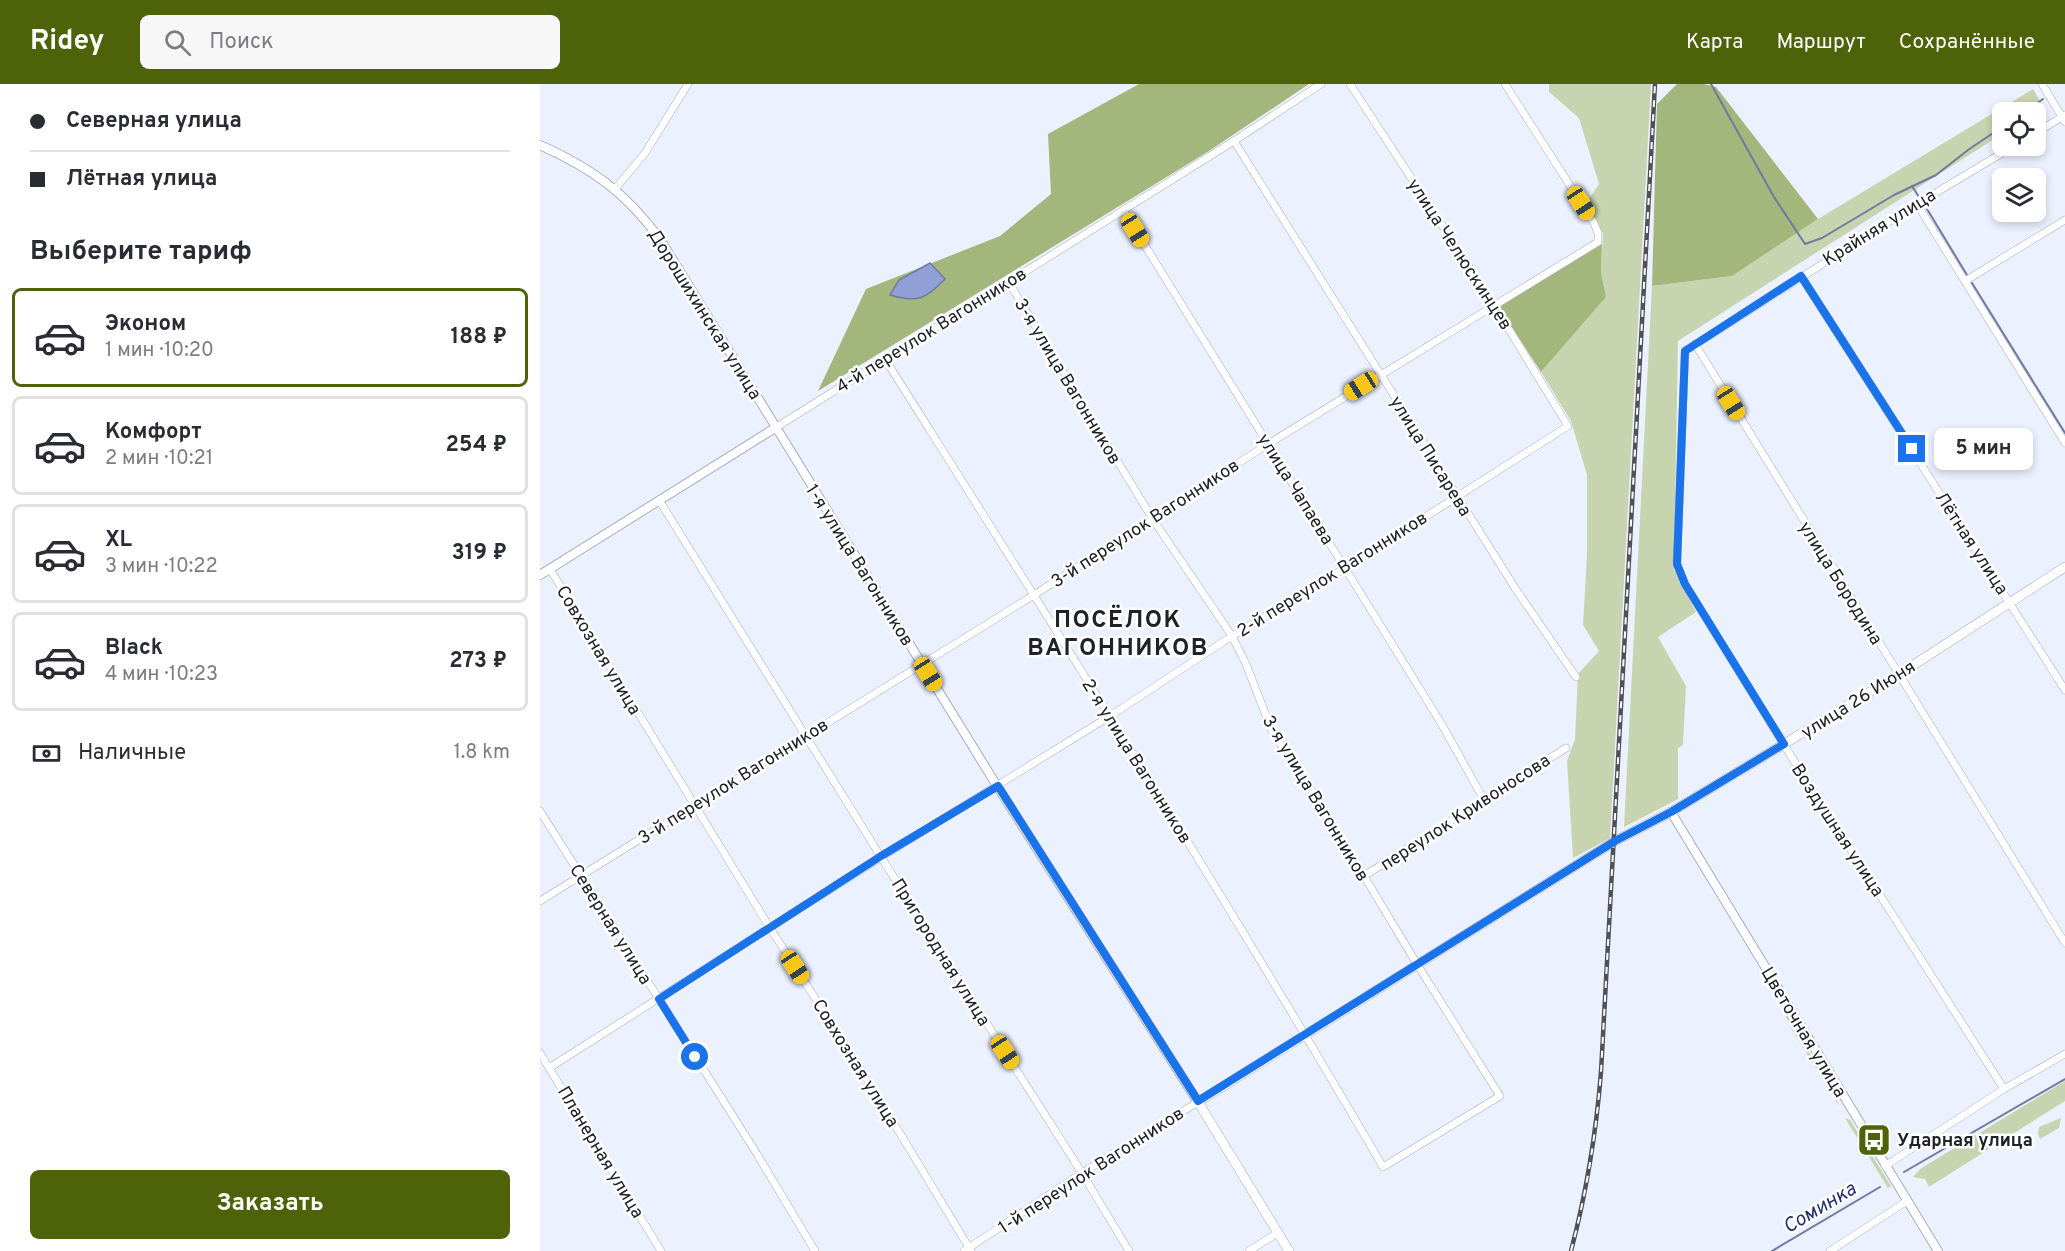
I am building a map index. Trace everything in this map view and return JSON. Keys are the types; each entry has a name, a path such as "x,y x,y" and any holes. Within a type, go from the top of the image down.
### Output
{"main road":[{"name":"улица 26 Июня","path":"1615,841 1671,812 1898,675 2065,567"},
{"name":"1-й переулок Вагонников","path":"1198,1101 1615,841"},
{"name":"1-я улица Вагонников","path":"1198,1101 1289,1251"}],"street":[{"path":"615,189 645,153 687,84"},
{"name":"4-й переулок Вагонников","path":"540,575 1234,141 1321,84"},
{"name":"улица Челюскинцев","path":"1350,84 1494,305 1568,426"},
{"name":"3-й переулок Вагонников","path":"540,901 1034,595 1268,444 1598,242 1598,233 1594,223 1505,84"},
{"path":"2042,84 2064,118 2046,128"},
{"name":"улица Писарева","path":"1234,141 1515,588 1576,676"},
{"name":"Дорошихинская улица","path":"540,146 585,167 615,189 639,212 660,239 775,428"},
{"name":"Крайняя улица","path":"1685,351 1801,276 1997,156"},
{"path":"1917,204 2064,440"},
{"name":"улица Чапаева","path":"1123,210 1441,723 1484,800"},
{"path":"1965,281 2065,220"},
{"name":"Лётная улица","path":"1801,276 2065,690"},
{"name":"3-я улица Вагонников","path":"1008,281 1152,518 1232,636 1246,664 1272,731 1320,803 1500,1096 1383,1167"},
{"name":"улица Бородина","path":"1695,344 2065,943"},
{"name":"Воздушная улица","path":"1685,351 1677,564 1685,584 2004,1089"},
{"name":"2-я улица Вагонников","path":"885,359 1110,716 1306,1034 1383,1167"},
{"name":"2-й переулок Вагонников","path":"549,1068 881,856 1110,716 1232,636 1345,568 1568,426"},
{"name":"1-я улица Вагонников","path":"775,428 1198,1101"},
{"name":"Пригородная улица","path":"658,500 1129,1251"},
{"name":"Совхозная улица","path":"550,569 770,928 868,1082 968,1250"},
{"name":"переулок Кривоносова","path":"1364,876 1566,748"},
{"name":"Северная улица","path":"540,811 757,1154 815,1251"},
{"name":"Цветочная улица","path":"1671,812 1938,1251"},
{"name":"Планерная улица","path":"540,1053 661,1251"},
{"path":"1885,1166 2004,1089 2065,1054"},
{"name":"1-й переулок Вагонников","path":"968,1250 1082,1173 1198,1101"},
{"path":"1830,1251 1907,1202"},
{"path":"1250,1251 1278,1233"}],"green space":[{"path":"1139,84 1309,84 1209,151 818,391 866,289 1000,236 1051,194 1048,134"},
{"path":"1549,84 1651,84 1610,838 1573,858 1567,761 1575,739 1578,674 1599,651 1583,625 1587,554 1587,475 1571,421 1541,372 1606,297 1601,272 1603,233 1586,203 1599,184 1579,118 1549,92"},
{"path":"1677,84 1704,84 1716,87 1818,219 1732,276 1652,286 1657,104"},
{"path":"2033,89 2041,102 2012,102"},
{"path":"1992,114 1992,140 1678,341 1674,569 1696,612 1658,637 1686,686 1683,745 1678,748 1678,799 1624,827 1652,286 1732,276 1818,219"},
{"path":"1602,244 1601,272 1606,297 1541,372 1498,306"},
{"path":"1781,1005 1836,1097 1839,1106 1791,1028"},
{"path":"2065,1081 2065,1101 1929,1187 1925,1179 1913,1177 1920,1169"},
{"path":"1845,1118 1850,1120 1891,1186 1888,1188"},
{"path":"2061,1118 2059,1128 2040,1139 2039,1127"}],"water":[{"path":"930,263 945,279 932,291 914,299 890,295 899,280"}],"waterway":[{"path":"1711,84 1774,197 1805,244 1822,238 1894,195 1936,175 1992,134"},
{"path":"2039,102 2043,99"},
{"path":"1912,186 1919,197"},
{"path":"1927,209 1967,275"},
{"path":"1972,283 2065,433"},
{"name":"Соминка","path":"1904,1172 2065,1079"},
{"name":"Соминка","path":"1772,1251 1880,1187"}],"railway":[{"path":"1571,1251 1590,1162 1601,1072 1655,84"}],"place":[{"name":"Ударная улица","path":"1874,1140"}],"district":[{"name":"ПОСЁЛОК ВАГОННИКОВ","path":"1118,633"}],"route":[{"path":"695,1057 659,999 881,856 998,786 1198,1101 1615,841 1671,812 1784,744 1685,584 1677,564 1685,351 1801,276 1912,449"}]}
